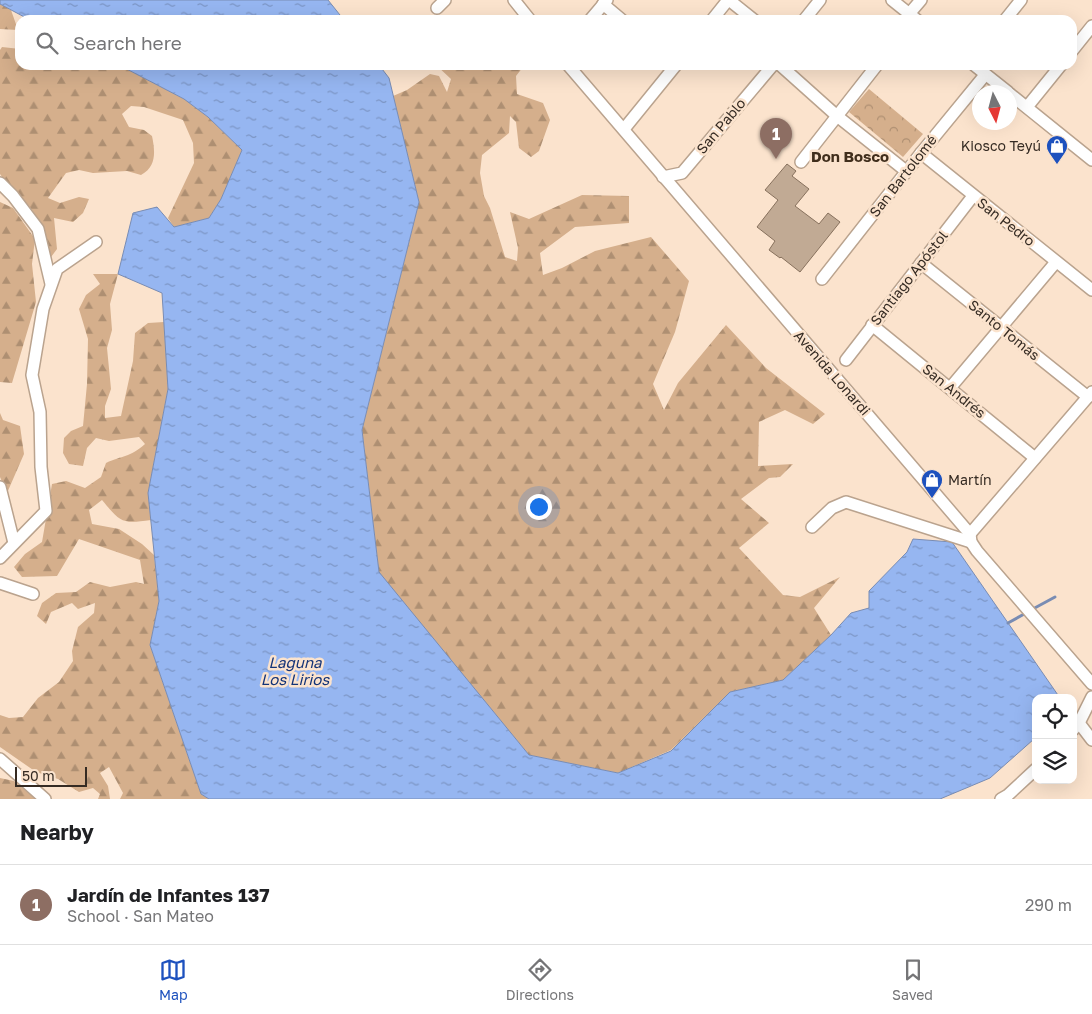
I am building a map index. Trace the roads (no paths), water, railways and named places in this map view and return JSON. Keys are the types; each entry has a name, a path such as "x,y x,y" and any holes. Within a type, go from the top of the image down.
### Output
{"street":[{"path":"514,0 526,15"},
{"path":"716,15 728,0 748,15"},
{"path":"808,15 820,0"},
{"path":"892,0 909,15"},
{"path":"914,15 921,0"},
{"path":"1009,15 1021,0"},
{"path":"594,15 605,2 617,15"},
{"path":"1077,45 1092,26"},
{"name":"Avenida Lonardi","path":"572,70 970,538 977,552 1092,684"},
{"path":"624,130 672,70"},
{"name":"San Pablo","path":"663,177 682,172 769,70"},
{"path":"786,70 837,116 906,171"},
{"path":"801,162 873,70"},
{"path":"980,70 998,85"},
{"path":"1027,107 1056,70"},
{"name":"San Bartolomé","path":"822,279 920,153 985,75"},
{"path":"1017,99 1091,157"},
{"name":"San Pedro","path":"920,153 1092,290"},
{"path":"0,183 13,196 38,229 51,286"},
{"name":"Santiago Apóstol","path":"846,360 973,196"},
{"path":"0,558 46,511 41,467 40,412 32,375 43,309 57,269 96,242"},
{"path":"950,388 1056,262"},
{"name":"Santo Tomás","path":"921,263 1001,328 1090,394"},
{"name":"San Andrés","path":"872,325 1036,458"},
{"path":"812,527 832,508 846,502 970,538 1090,394"},
{"path":"0,487 14,543"},
{"path":"0,583 33,594"},
{"path":"1077,725 1092,697"},
{"path":"1077,728 1092,740"},
{"path":"0,759 45,799"},
{"path":"1001,799 1032,773"}],"water":[{"path":"0,0 328,0 340,15 21,15 0,4"},
{"name":"Laguna Los Lirios","path":"129,70 383,70 389,78 419,202 362,430 379,572 529,755 618,773 671,751 730,692 783,680 831,635 851,613 869,608 869,591 907,552 913,539 952,542 1057,694 1032,694 1032,741 990,778 940,799 209,799 201,794 150,645 159,601 148,493 168,389 162,293 118,274 133,213 157,207 174,227 209,218 221,199 242,150 208,117 184,99"}],"waterway":[{"path":"1031,610 1055,597"},
{"path":"1008,623 1026,613"}],"place":[{"name":"Jardín de Infantes 137","path":"776,159"},
{"name":"Kiosco Teyú","path":"1057,165"},
{"name":"Martín","path":"932,499"}],"district":[{"name":"Don Bosco","path":"850,157"}]}
